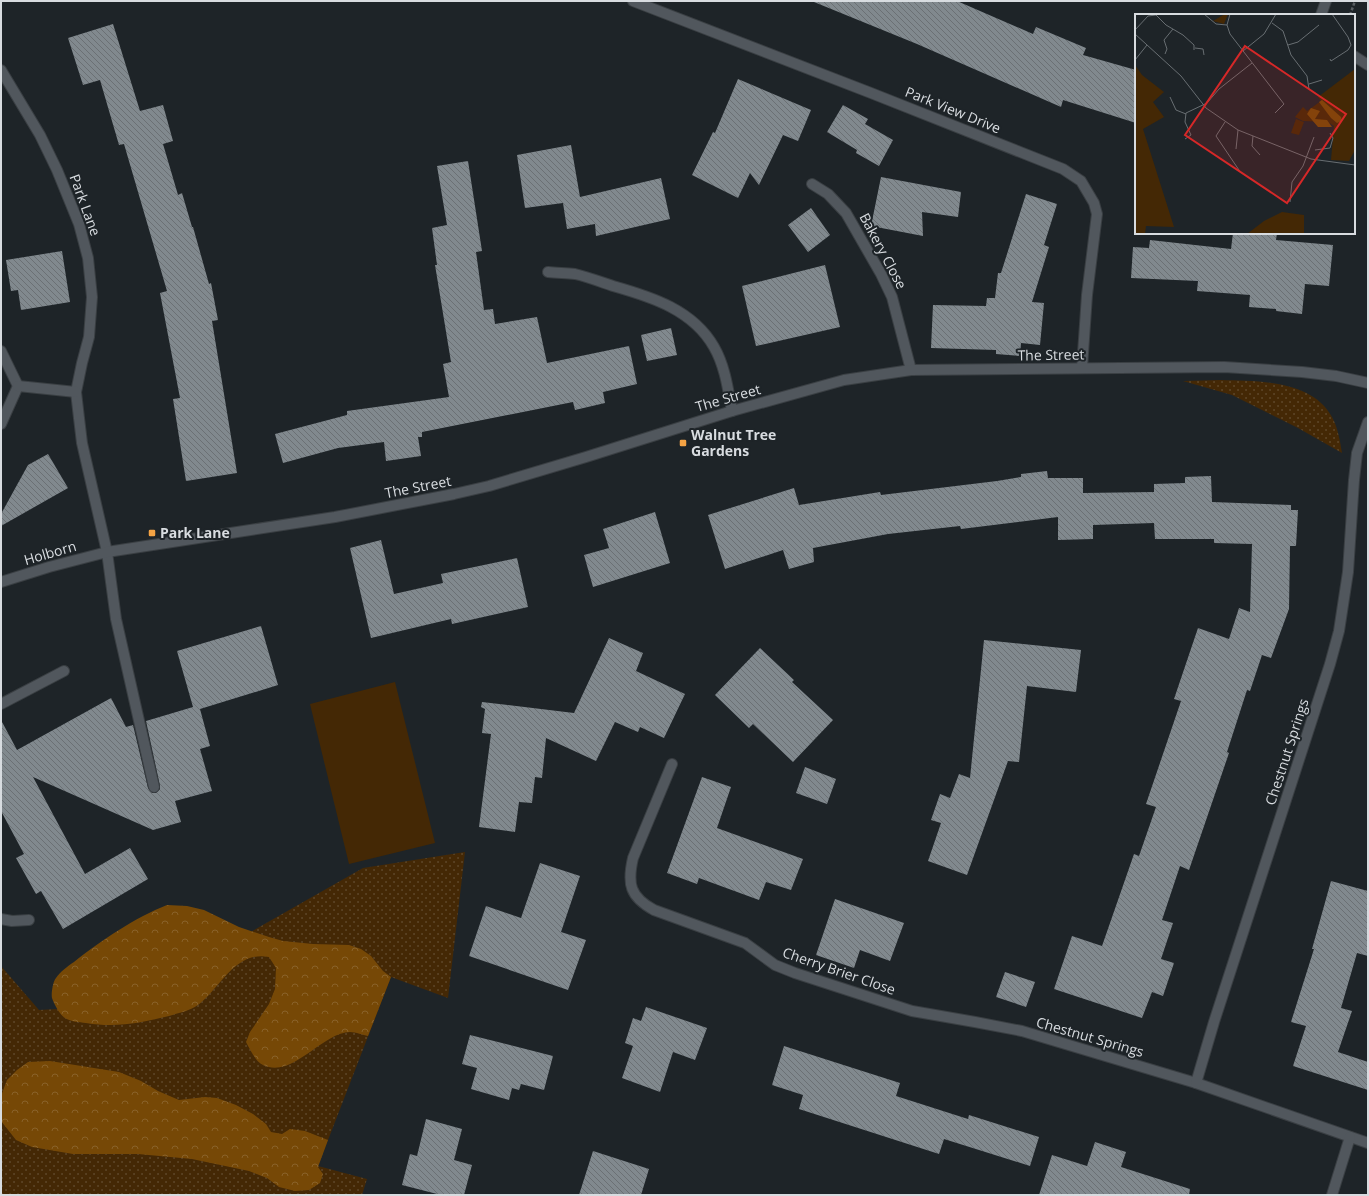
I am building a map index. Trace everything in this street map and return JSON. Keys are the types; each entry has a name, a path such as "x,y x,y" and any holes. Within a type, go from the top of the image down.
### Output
{"street":[{"name":"Park View Drive","path":"633,1 1063,169 1081,181 1094,203 1097,214 1087,295 1082,368"},
{"path":"1321,14 1326,1"},
{"path":"1355,57 1368,65"},
{"name":"Park Lane","path":"1,70 40,135 57,170 80,224 88,258 92,297 89,337 76,392 82,442 107,552 116,619 154,787"},
{"name":"Bakery Close","path":"812,184 828,194 846,213 881,274 892,297 911,370"},
{"path":"548,272 576,274 649,296 681,312 714,346 724,373 732,411"},
{"path":"1,351 18,386"},
{"name":"The Street","path":"107,552 335,517 454,494 489,486 732,411 844,380 911,370 1224,367 1336,376 1368,383"},
{"path":"18,386 76,392"},
{"path":"1,424 18,386"},
{"name":"Chestnut Springs","path":"1196,1083 1214,1022 1323,686 1339,631 1348,572 1357,453 1368,422"},
{"name":"Holborn","path":"1,582 49,567 107,552"},
{"path":"1,704 64,670"},
{"name":"Cherry Brier Close","path":"672,764 633,858 629,873 630,882 634,892 642,902 654,910 745,943 776,965 795,973 912,1011 975,1022"},
{"path":"1,920 29,920"},
{"name":"Chestnut Springs","path":"975,1022 1022,1031 1196,1083 1368,1143"},
{"path":"1332,1195 1350,1137"}],"path":[{"path":"1350,14 1355,1"}],"shaded area":[{"path":"1221,380 1268,382 1298,389 1312,396 1323,405 1332,417 1340,439 1342,453 1298,428 1232,395 1183,381"},
{"path":"395,682 435,843 349,864 310,704"},
{"path":"465,852 448,998 391,977 318,1166 367,1179 362,1195 1,1195 1,966 39,1010 58,1009 226,946 363,868"}],"green space":[{"path":"167,905 187,906 204,910 239,927 283,941 349,945 361,949 371,956 383,971 391,977 368,1036 352,1032 339,1034 296,1061 285,1066 274,1068 260,1063 253,1055 246,1042 250,1032 269,1004 275,989 276,968 269,957 257,956 247,959 237,965 198,1005 169,1016 138,1023 118,1025 75,1022 63,1017 59,1012 52,996 54,982 60,974 95,946 119,930 143,916"},
{"path":"50,1061 119,1072 179,1100 205,1097 217,1098 236,1105 253,1114 266,1124 271,1132 282,1134 290,1129 305,1131 328,1140 318,1167 323,1174 320,1183 309,1190 295,1191 279,1187 267,1178 249,1171 192,1159 138,1154 73,1154 32,1147 16,1140 1,1121 1,1096 7,1080 28,1062"}],"building":[{"path":"957,1 1033,34 1036,27 1086,48 1083,55 1135,70 1135,123 1063,100 1061,107 917,44 814,2"},
{"path":"113,24 140,111 163,105 173,141 163,144 178,195 182,193 209,284 211,283 218,320 212,321 237,473 186,481 173,399 180,398 160,293 167,291 124,144 119,145 100,80 83,85 68,38"},
{"path":"738,79 811,110 798,141 783,135 759,185 750,173 738,198 692,175 713,132 715,133"},
{"path":"843,105 868,119 865,124 893,140 879,166 856,153 857,150 827,132"},
{"path":"571,145 580,197 661,178 670,219 596,236 595,224 567,229 563,203 525,208 517,155"},
{"path":"468,161 482,251 476,252 484,310 493,309 495,324 537,317 547,363 629,346 637,384 603,392 605,403 575,410 573,402 422,432 422,437 418,437 421,456 386,461 384,442 338,448 283,463 275,434 347,415 347,411 449,397 443,364 451,362 435,265 437,265 432,228 447,225 437,166"},
{"path":"881,177 961,192 958,217 922,212 923,236 871,226"},
{"path":"1026,194 1057,204 1044,245 1049,247 1032,302 1044,303 1040,345 1021,343 1020,356 996,354 996,350 931,348 933,305 986,306 987,298 995,298 998,273 1001,273"},
{"path":"811,208 830,235 808,252 788,225"},
{"path":"1233,234 1277,234 1276,240 1333,245 1329,286 1305,284 1302,314 1276,311 1276,309 1249,307 1250,295 1197,291 1198,281 1131,278 1133,247 1149,248 1150,240 1231,249"},
{"path":"62,251 70,302 21,310 18,290 11,291 6,260"},
{"path":"825,265 840,327 756,346 742,286"},
{"path":"671,328 677,355 647,361 641,335"},
{"path":"48,454 68,488 1,526 1,514 28,465"},
{"path":"1047,471 1048,478 1083,478 1083,493 1154,492 1154,484 1185,483 1185,477 1211,476 1212,502 1291,505 1291,510 1298,510 1296,546 1290,546 1289,609 1271,658 1262,655 1250,691 1247,690 1227,752 1229,753 1189,870 1180,866 1162,920 1173,923 1161,959 1174,963 1163,996 1152,992 1142,1018 1054,989 1072,936 1102,946 1134,854 1139,856 1156,807 1146,804 1181,701 1174,699 1198,628 1229,639 1239,608 1250,612 1252,544 1214,543 1214,539 1155,539 1154,523 1093,525 1093,539 1058,540 1058,517 961,529 960,526 888,534 813,548 814,562 789,569 783,550 725,569 708,515 794,488 799,505 880,492 881,495 997,481 1021,477 1021,474"},
{"path":"655,512 670,563 593,587 584,555 609,548 603,529"},
{"path":"381,540 394,594 443,583 441,574 517,558 528,607 452,624 451,619 371,638 350,548"},
{"path":"261,626 278,685 200,709 210,746 200,749 212,791 175,801 181,822 153,830 33,777 85,874 130,848 148,879 63,929 41,891 36,894 16,858 24,854 1,811 1,720 17,750 111,698 126,727 133,725 148,788 152,793 156,793 160,789 160,786 146,721 193,707 177,651"},
{"path":"609,638 643,653 636,671 685,694 664,738 640,727 638,732 615,722 596,761 546,738 542,778 535,777 532,803 519,802 515,832 479,827 491,734 482,733 485,709 481,707 482,702 574,713"},
{"path":"984,640 1081,650 1076,692 1027,686 1019,762 1008,761 967,875 928,861 941,823 931,820 940,794 950,798 959,774 970,778"},
{"path":"760,648 794,680 792,682 833,720 793,762 753,724 749,728 715,695"},
{"path":"805,767 836,779 827,804 796,793"},
{"path":"702,777 731,787 717,828 803,859 791,890 766,882 759,900 699,878 697,884 667,873"},
{"path":"540,863 580,876 561,932 586,940 568,990 469,956 486,906 521,918"},
{"path":"1331,881 1368,891 1368,956 1357,953 1341,1008 1352,1011 1338,1052 1368,1062 1368,1090 1293,1066 1306,1026 1291,1022 1314,949 1312,949"},
{"path":"835,899 904,923 890,961 860,950 854,968 816,955"},
{"path":"1005,972 1035,982 1026,1007 996,997"},
{"path":"646,1007 707,1028 695,1060 673,1052 660,1092 622,1078 633,1046 625,1043 633,1018 641,1021"},
{"path":"470,1035 553,1056 544,1090 521,1084 519,1090 512,1088 509,1100 471,1089 477,1068 462,1064"},
{"path":"784,1046 900,1083 896,1096 968,1119 969,1115 1039,1137 1030,1166 944,1139 939,1154 799,1109 803,1095 772,1085"},
{"path":"426,1119 462,1129 454,1160 472,1165 464,1195 441,1195 402,1185 410,1154 417,1156"},
{"path":"1095,1142 1126,1152 1121,1167 1190,1189 1189,1195 1039,1195 1052,1155 1087,1166"},
{"path":"593,1151 649,1169 641,1195 579,1195"}],"place":[{"name":"Walnut Tree Gardens","path":"683,443"},
{"name":"Park Lane","path":"152,533"}]}
